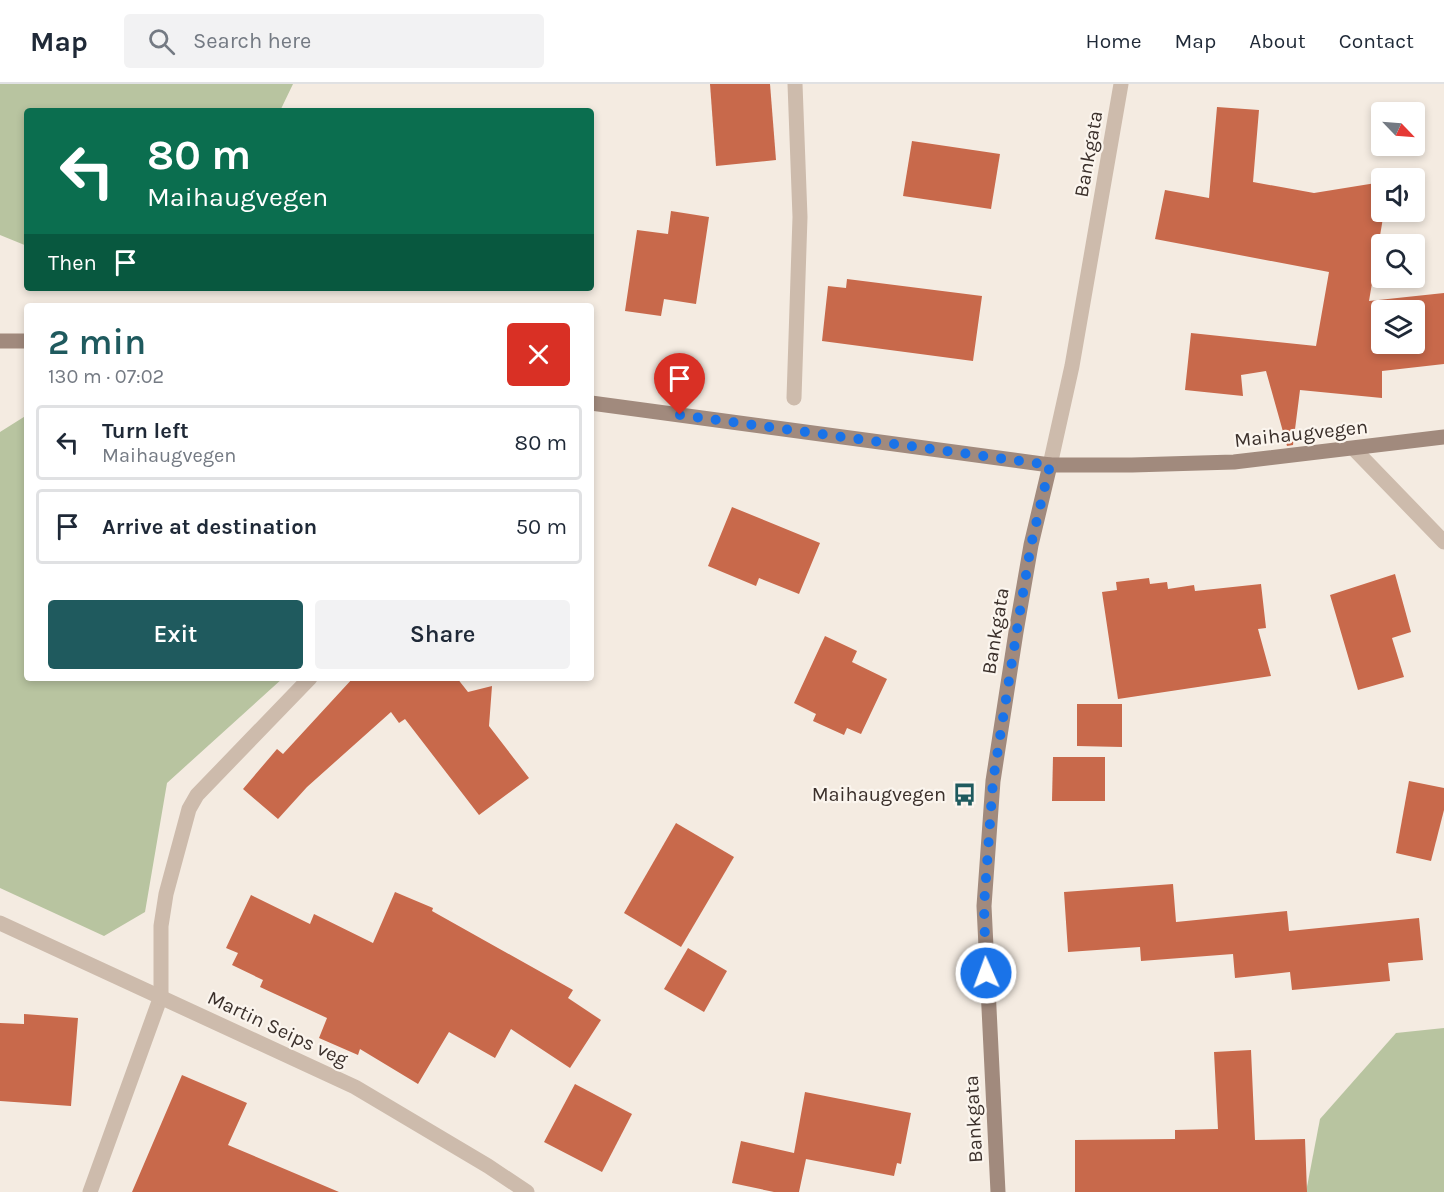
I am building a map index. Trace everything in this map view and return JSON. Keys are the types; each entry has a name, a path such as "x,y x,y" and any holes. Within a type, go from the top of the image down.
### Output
{"street":[{"path":"794,398 800,217 795,84"},
{"name":"Bankgata","path":"998,1192 984,895 993,781 1031,545 1072,366 1121,84"},
{"path":"0,341 24,341"},
{"name":"Maihaugvegen","path":"594,403 1050,465 1234,462 1444,437"},
{"path":"1354,449 1444,542"},
{"path":"90,1192 162,996 160,926 166,894 189,809 197,795 307,681"},
{"name":"Martin Seips veg","path":"0,923 355,1087 488,1166 527,1192"}],"green space":[{"path":"0,84 293,84 281,108 24,108 24,245 0,235"},
{"path":"24,417 24,681 280,681 167,783 145,912 104,936 0,888 0,432"},
{"path":"1444,1028 1444,1192 1306,1192 1320,1119 1396,1033"}],"building":[{"path":"710,84 770,84 776,160 716,166"},
{"path":"1217,107 1259,110 1253,182 1314,193 1371,184 1371,222 1382,222 1380,234 1371,234 1371,288 1369,301 1371,301 1371,354 1425,354 1425,300 1378,300 1444,293 1444,364 1382,371 1382,398 1300,390 1293,445 1287,446 1266,371 1241,375 1243,396 1185,390 1191,333 1316,346 1329,272 1155,239 1165,190 1209,198"},
{"path":"912,141 1000,154 991,209 903,196"},
{"path":"671,211 709,217 696,304 664,299 661,316 625,311 637,230 668,234"},
{"path":"847,279 982,296 973,361 822,341 828,286 846,288"},
{"path":"732,507 820,543 799,594 759,578 756,586 708,566"},
{"path":"1395,574 1411,632 1392,638 1404,677 1358,690 1330,595"},
{"path":"1149,578 1150,584 1167,582 1168,589 1194,585 1195,591 1261,584 1266,628 1258,629 1271,676 1118,699 1102,592 1117,590 1116,582"},
{"path":"825,636 857,651 852,662 887,679 861,734 847,728 844,735 813,721 816,714 794,703"},
{"path":"350,681 459,681 468,692 492,686 489,726 529,778 479,815 405,719 399,723 391,712 307,787 278,819 243,789 277,749 283,754"},
{"path":"1077,704 1122,704 1122,747 1077,746"},
{"path":"1053,757 1105,757 1105,801 1052,801"},
{"path":"1409,781 1444,788 1444,810 1431,861 1396,853"},
{"path":"676,823 734,857 681,947 624,913"},
{"path":"1173,884 1176,922 1287,911 1289,931 1419,918 1423,960 1388,963 1390,981 1292,990 1290,972 1235,978 1233,954 1141,961 1140,947 1068,952 1064,892"},
{"path":"395,892 433,908 432,911 573,990 568,998 601,1020 570,1068 511,1029 495,1058 449,1032 418,1084 360,1049 358,1055 319,1038 327,1018 260,987 263,980 232,965 238,953 226,948 251,895 310,924 314,914 373,943"},
{"path":"688,948 727,971 704,1012 664,989"},
{"path":"24,1014 78,1018 71,1106 0,1101 0,1023 24,1024"},
{"path":"1251,1050 1255,1140 1305,1139 1307,1192 1075,1192 1075,1140 1175,1139 1175,1130 1218,1129 1214,1052"},
{"path":"182,1075 247,1103 228,1145 339,1192 132,1192"},
{"path":"575,1084 632,1114 602,1172 544,1142"},
{"path":"805,1092 911,1113 901,1164 897,1163 894,1176 806,1159 799,1192 774,1192 732,1183 741,1141 794,1153"}],"place":[{"name":"Maihaugvegen","path":"964,794"}],"route":[{"path":"680,415 1050,465 1031,545 993,781 984,906 986,973"}]}
